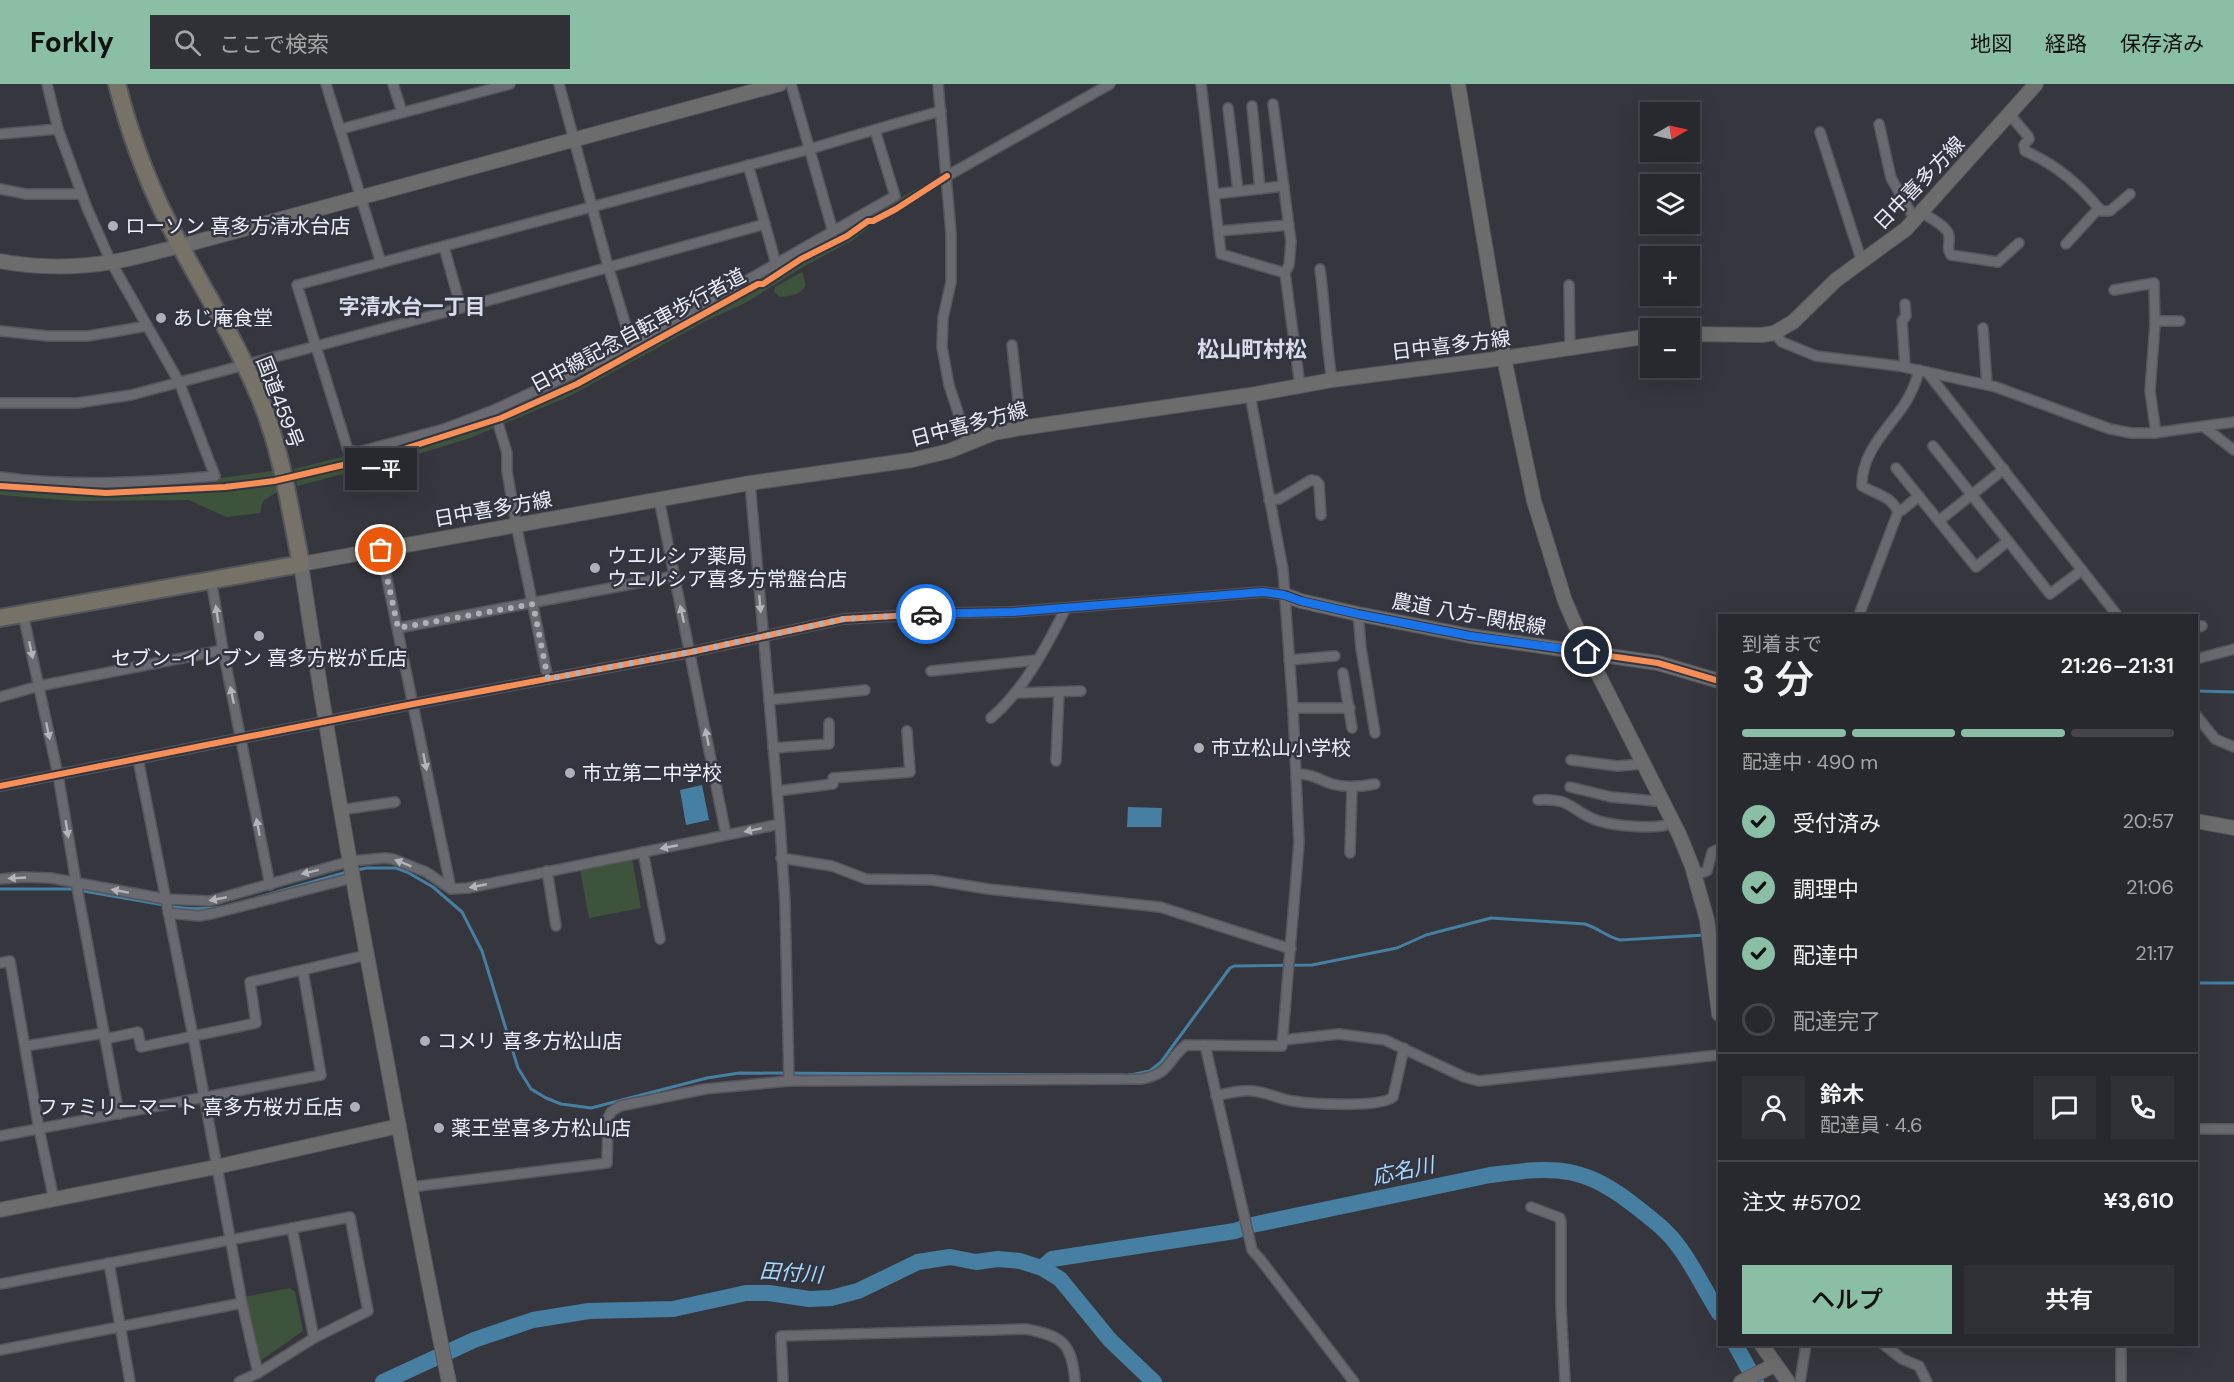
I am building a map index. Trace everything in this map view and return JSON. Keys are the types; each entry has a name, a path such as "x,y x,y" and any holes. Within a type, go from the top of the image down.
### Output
{"highway":[{"name":"国道459号","path":"117,84 130,135 144,168 181,246 245,365 261,401 285,478 301,564"},
{"path":"0,618 301,564"}],"street":[{"path":"0,477 22,481 97,483 215,476 179,382 111,262 81,194 58,129 47,84"},
{"path":"326,84 381,263"},
{"path":"393,84 402,112"},
{"path":"341,129 510,84"},
{"path":"559,84 632,346"},
{"path":"0,261 29,265 111,262 181,246 780,84"},
{"path":"791,84 833,232"},
{"path":"938,84 951,233 951,282 943,318 942,347 949,385 968,443"},
{"path":"947,176 1110,84"},
{"path":"1201,84 1221,254 1285,273"},
{"path":"1458,84 1504,358 1534,501 1565,601 1587,652 1673,823 1695,875 1707,920 1718,999"},
{"name":"日中喜多方線","path":"1774,333 1792,321 1836,280 1899,236 2036,84"},
{"path":"1274,104 1291,253 1285,273 1300,386"},
{"path":"1252,106 1260,189"},
{"path":"1228,108 1238,191"},
{"path":"875,130 895,196 632,346 494,410 444,429 358,452 348,450 297,285 810,149 875,130 940,111"},
{"path":"2009,114 2028,136 2029,139 2024,146 2025,151 2064,174 2104,212 2110,211 2130,194"},
{"path":"1880,124 1891,178 1918,216 1947,231 1948,250 1951,255 1998,262 2019,243"},
{"path":"0,134 58,129"},
{"path":"1820,132 1862,262"},
{"path":"748,165 776,264"},
{"path":"1215,194 1284,186"},
{"path":"0,189 27,194 81,194"},
{"path":"2066,244 2099,208"},
{"path":"0,403 77,403 131,394 460,308 765,224"},
{"path":"1219,231 1289,225"},
{"path":"444,247 460,308"},
{"path":"1320,269 1325,308 1325,335 1332,380"},
{"path":"2114,290 2154,283 2155,321 2150,391 2156,433"},
{"path":"1569,285 1570,349"},
{"path":"1905,304 1906,316 1902,321 1905,367"},
{"path":"2155,321 2181,321"},
{"path":"0,331 48,336 88,336 147,326"},
{"path":"1983,328 1987,385"},
{"path":"1700,334 1774,333 1782,342 1816,356 1905,367 1987,385 2110,429 2131,433 2156,433 2234,422"},
{"name":"日中喜多方線","path":"301,564 750,483 912,460 949,451 994,433 1021,428 1250,395 1332,380 1640,338"},
{"path":"1012,345 1021,428"},
{"path":"1923,371 2004,469 2116,614"},
{"path":"1898,510 1883,496 1864,487 1863,470 1873,447 1906,403 1923,371"},
{"path":"411,1187 607,1163 608,1118 611,1112 620,1106 705,1089 789,1081 1141,1079 1149,1078 1165,1069 1186,1045 1282,1046 1299,843 1293,708 1282,561 1250,395"},
{"path":"494,410 507,453 507,471 516,524 548,679"},
{"path":"2204,427 2234,450"},
{"path":"1933,446 2050,594 2082,570"},
{"path":"1896,468 1976,567 2008,541"},
{"path":"1940,520 2004,469"},
{"path":"1269,500 1279,499 1311,480 1316,481 1319,484 1322,515"},
{"path":"750,483 780,824 785,903 789,1081"},
{"path":"1898,510 1902,510 1919,496"},
{"path":"659,499 726,836"},
{"path":"1859,614 1898,510"},
{"path":"381,550 451,889"},
{"path":"301,564 324,723 351,861 352,878 432,1305 449,1382"},
{"path":"398,628 674,576"},
{"path":"211,579 270,885"},
{"path":"0,786 413,704 691,652 844,619 1066,608 1263,592 1284,595"},
{"name":"農道 八方-関根線","path":"1284,595 1358,614 1470,636 1658,663 1718,681"},
{"path":"991,718 1015,693 1037,660 1066,608"},
{"path":"23,614 58,775 119,1114"},
{"path":"1358,614 1360,648 1375,733"},
{"path":"2198,658 2234,649"},
{"path":"0,697 39,686 223,650"},
{"path":"1289,660 1335,656"},
{"path":"931,671 1037,660"},
{"path":"1343,673 1352,728"},
{"path":"769,700 865,690"},
{"path":"1015,693 1081,691"},
{"path":"1056,761 1059,692"},
{"path":"1293,708 1350,708"},
{"path":"2198,717 2216,738 2234,747"},
{"path":"773,748 828,744 829,723"},
{"path":"777,791 834,784 833,778 909,772 907,731"},
{"path":"138,759 193,1036 242,1304 258,1373"},
{"path":"1571,760 1617,766 1643,764"},
{"path":"1296,774 1303,773 1331,784 1352,787 1375,784"},
{"path":"1350,853 1352,787"},
{"path":"1570,787 1611,797 1655,801 1661,799"},
{"path":"1538,800 1555,798 1598,821 1641,826 1667,826 1673,823"},
{"path":"340,810 395,802"},
{"path":"2198,820 2234,828"},
{"path":"0,879 23,877 76,882 165,899 219,900 299,874 351,861 393,858 426,872 451,889 468,888 780,824"},
{"path":"1695,875 1707,871 1712,852 1718,849"},
{"path":"643,852 660,939"},
{"path":"781,858 832,866 866,879 932,880 988,889 1160,907 1291,949"},
{"path":"547,871 556,926"},
{"path":"168,913 200,916 215,914 352,878"},
{"path":"26,1046 138,1032 141,1047 256,1023 250,982 367,956"},
{"path":"0,963 10,961 39,1129 54,1200"},
{"path":"0,1136 321,1075 303,971"},
{"path":"1283,1040 1339,1034 1385,1040 1464,1077 1479,1081 1718,1055"},
{"path":"1205,1045 1252,1250 1354,1382"},
{"path":"1216,1095 1237,1091 1255,1091 1290,1101 1309,1103 1382,1103 1393,1097 1404,1048"},
{"path":"0,1210 216,1167 399,1126"},
{"path":"2198,1129 2234,1129"},
{"path":"1531,1207 1560,1218 1561,1222 1560,1307 1565,1382"},
{"path":"0,1284 350,1217 368,1311 314,1338 258,1373 239,1382"},
{"path":"292,1228 314,1338"},
{"path":"109,1263 130,1382"},
{"path":"0,1350 242,1304"},
{"path":"783,1382 781,1336 1026,1329 1044,1332 1062,1342 1073,1360 1075,1382"},
{"path":"1762,1346 1768,1367 1788,1382"},
{"path":"1800,1382 1806,1346"},
{"path":"1886,1346 1902,1359 1919,1366 1927,1382"},
{"path":"2121,1346 2121,1382"},
{"path":"1744,1380 1768,1367"}],"green space":[{"path":"945,173 945,183 894,215 873,224 853,240 801,268 747,302 702,323 570,396 470,438 297,486 294,469 447,430 615,357"},
{"path":"802,272 806,285 801,291 780,297 774,292 775,287"},
{"path":"279,470 283,488 263,501 260,513 226,517 189,500 77,501 0,495 0,479 184,483"},
{"path":"632,859 641,908 589,918 580,869"},
{"path":"290,1288 295,1292 303,1331 260,1361 257,1358 244,1297"}],"water":[{"path":"702,785 709,820 686,825 680,790"},
{"path":"1128,807 1162,808 1161,827 1127,827"}],"waterway":[{"path":"2198,691 2234,692"},
{"path":"357,870 396,868 407,872 433,887 462,912 482,951 518,1068 531,1089 561,1104 591,1108 707,1078 739,1073 1121,1075"},
{"path":"256,898 347,872"},
{"path":"0,889 72,889 164,905"},
{"path":"170,906 197,909 223,907"},
{"path":"1130,1075 1150,1071 1161,1062 1230,968 1234,966 1312,965 1397,948 1426,935 1491,918 1585,924 1620,940 1705,935"},
{"path":"2198,983 2234,983"},
{"name":"応名川","path":"1042,1268 1052,1259 1235,1231 1252,1225 1490,1175 1553,1170 1569,1172 1602,1184 1655,1222 1670,1236 1684,1255 1718,1311"},
{"name":"田付川","path":"383,1382 474,1340 533,1320 589,1311 673,1309 746,1293 769,1293 809,1299 831,1298 858,1291 918,1262 950,1257 976,1262 998,1259 1020,1261 1042,1268 1060,1279 1110,1340 1154,1382"},
{"name":"応名川","path":"1736,1346 1756,1382"}],"cycle path":[{"name":"日中線記念自転車歩行者道","path":"0,486 106,493 225,487 274,481 382,456 501,418 577,384 758,284 763,284 801,259 847,236 868,221 873,221 896,209 947,176"},
{"path":"0,786 413,704 691,652 844,619 944,613 1013,612 1263,592 1470,636 1658,663 1718,681"}],"way so far":[{"path":"381,550 398,628 533,604 548,679 691,652 844,619 926,614"}],"place":[{"name":"ローソン 喜多方清水台店","path":"113,226"},
{"name":"あじ庵食堂","path":"161,318"},
{"name":"一平","path":"381,550"},
{"name":"ウエルシア薬局 ウエルシア喜多方常盤台店","path":"595,568"},
{"name":"セブン-イレブン 喜多方桜が丘店","path":"259,636"},
{"name":"市立松山小学校","path":"1199,748"},
{"name":"市立第二中学校","path":"570,773"},
{"name":"コメリ 喜多方松山店","path":"425,1041"},
{"name":"ファミリーマート 喜多方桜ガ丘店","path":"355,1107"},
{"name":"薬王堂喜多方松山店","path":"439,1128"}],"district":[{"name":"字清水台一丁目","path":"412,307"},
{"name":"松山町村松","path":"1252,349"}],"route":[{"path":"926,614 1013,612 1263,592 1470,636 1587,652"}]}
